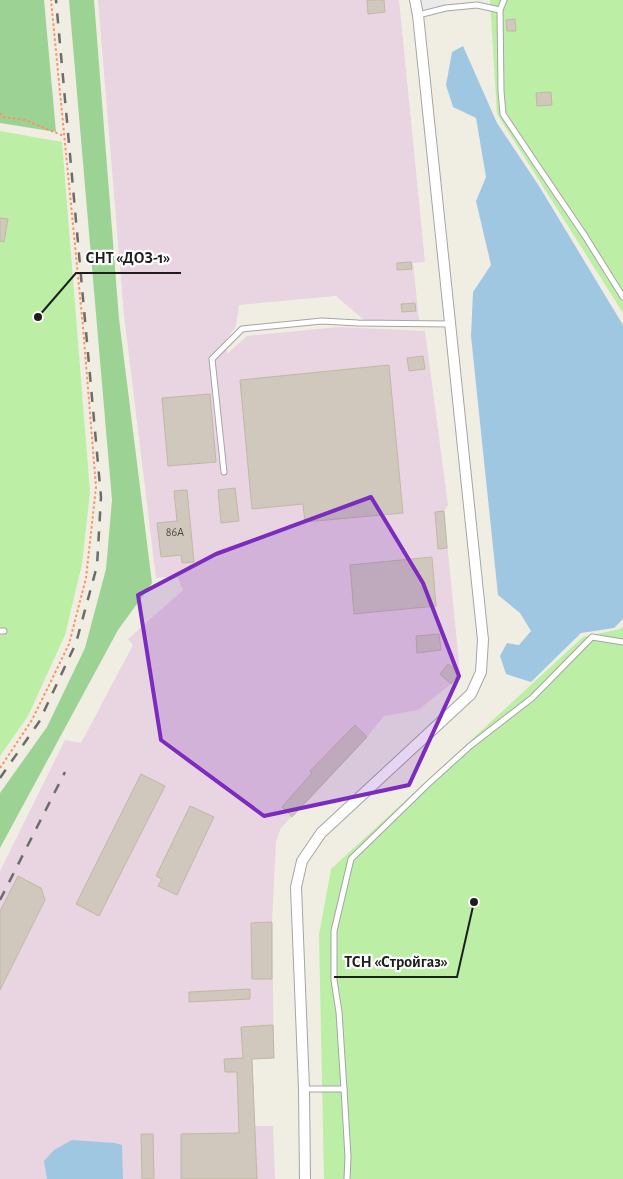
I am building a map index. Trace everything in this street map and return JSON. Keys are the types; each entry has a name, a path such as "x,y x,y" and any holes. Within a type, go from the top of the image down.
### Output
{"street":[{"path":"305,1179 304,1089 296,887 302,861 321,833 471,694 481,672 483,640 415,0"}],"lane":[{"path":"504,0 500,10 503,114 586,236 623,297"},
{"path":"418,15 446,8 477,5 500,10"},
{"path":"224,472 212,358 242,329 322,321 450,324"},
{"path":"347,1179 348,1157 339,1012 334,980 334,930 351,859 470,746 532,698 592,637 623,642"},
{"path":"304,1089 344,1090"}],"path":[{"path":"0,768 32,720 68,644 86,578 96,487 84,336 51,0"},
{"path":"0,113 3,117 25,120 64,136"}],"highlighted area":[{"path":"371,497 423,583 459,676 409,785 264,816 161,740 138,595 216,554"}],"shaded area":[{"path":"98,0 399,0 425,262 413,263 419,320 364,320 336,296 239,305 236,326 226,340 227,354 247,336 339,327 425,331 448,505 444,511 460,673 451,684 418,710 384,716 367,737 281,828 276,841 272,922 274,1058 252,1059 255,1126 273,1126 275,1179 0,1179 0,871 65,740 81,743 133,645 128,639 183,590 177,576 156,578 124,315"},
{"path":"415,0 446,0 446,8 418,15"}],"green space":[{"path":"0,0 44,0 56,132 0,123"},
{"path":"69,0 94,0 119,319 152,583 118,630 0,848 0,793 47,727 85,648 106,569 112,500"},
{"path":"490,0 623,0 623,313 497,114"},
{"path":"0,131 62,142 90,492 82,564 65,635 28,716 0,756"},
{"path":"623,626 623,1179 324,1179 319,935 331,869 583,637 620,629"}],"water":[{"path":"463,46 497,123 539,186 623,325 623,619 614,628 581,633 531,682 506,674 500,656 507,643 519,645 531,631 520,613 498,595 471,336 473,292 491,265 476,201 486,177 476,118 453,107 446,85 452,52"},
{"path":"72,1140 122,1145 123,1179 47,1179 44,1161 54,1150"}],"building":[{"path":"367,0 384,0 385,12 368,14"},
{"path":"515,19 516,31 507,31 506,20"},
{"path":"551,92 552,105 537,106 536,93"},
{"path":"0,218 8,219 4,242 0,241"},
{"path":"411,262 412,269 397,270 397,263"},
{"path":"415,303 416,311 402,312 401,304"},
{"path":"423,356 425,369 409,371 407,358"},
{"path":"389,365 403,513 305,522 303,504 252,509 240,380"},
{"path":"210,394 216,462 168,466 162,398"},
{"path":"235,488 239,521 221,523 218,490"},
{"path":"187,490 194,562 182,563 181,555 161,557 157,523 177,521 174,491"},
{"path":"444,511 447,548 438,549 435,512"},
{"path":"432,557 436,606 354,614 350,565"},
{"path":"439,634 441,650 417,653 416,636"},
{"path":"448,664 460,673 451,684 440,674"},
{"path":"355,725 367,737 292,817 282,807 312,773 310,771"},
{"path":"141,774 165,786 99,916 76,904"},
{"path":"190,806 214,817 177,895 158,886 162,879 156,876"},
{"path":"18,876 41,888 45,900 0,990 0,911"},
{"path":"272,922 272,979 252,979 251,923"},
{"path":"250,989 250,999 189,1002 189,992"},
{"path":"273,1025 274,1058 252,1059 257,1179 181,1179 181,1134 239,1133 237,1072 225,1072 224,1059 243,1058 241,1027"},
{"path":"141,1134 153,1134 154,1179 142,1179"}],"railway":[{"path":"0,778 39,722 76,643 97,566 101,497 56,0"},
{"path":"0,900 65,772"}],"place":[{"name":"СНТ «ДОЗ-1»","path":"38,317"},
{"name":"ТСН «Стройгаз»","path":"474,902"}]}
